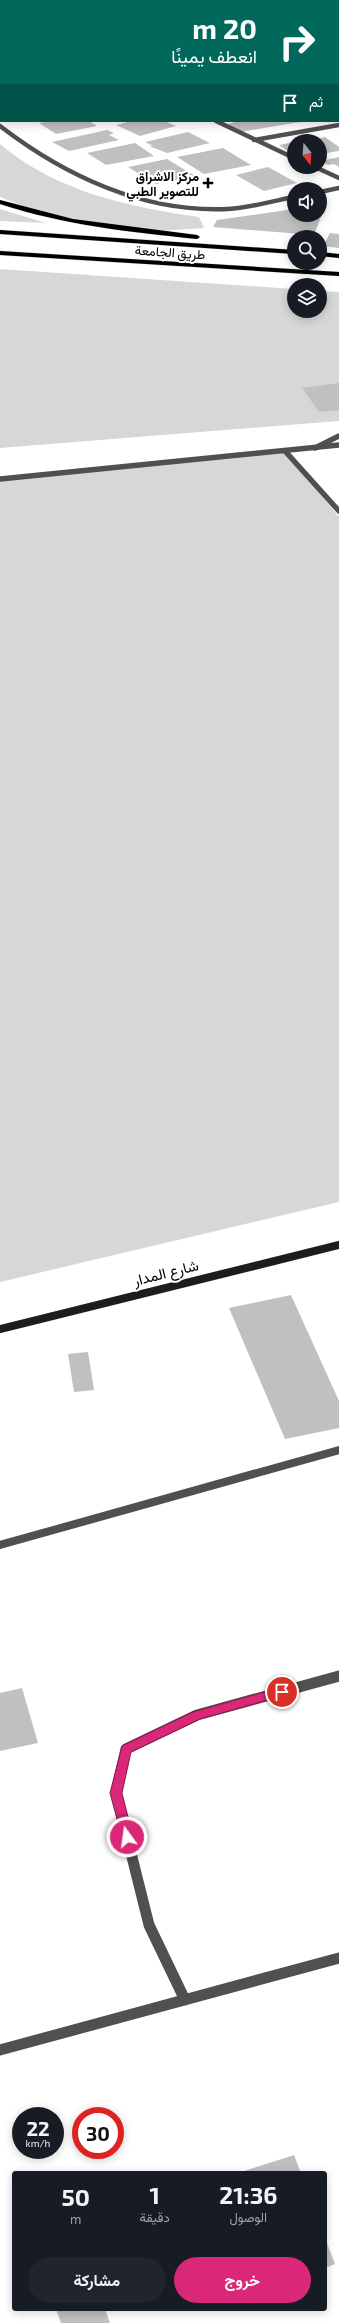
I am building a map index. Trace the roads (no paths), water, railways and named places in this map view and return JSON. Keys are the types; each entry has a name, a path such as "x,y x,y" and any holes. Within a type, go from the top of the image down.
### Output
{"highway":[{"path":"0,202 32,213 64,221 228,241 287,251"},
{"name":"طريق الجامعة","path":"0,232 287,251"},
{"name":"طريق الجامعة","path":"0,253 339,274"},
{"path":"327,255 339,256"}],"street":[{"path":"218,122 287,155"},
{"path":"254,140 339,125"},
{"path":"0,126 18,142 66,171 101,186 145,199 182,206 227,209 287,198"},
{"path":"327,172 339,178"},
{"path":"327,191 339,188"},
{"path":"315,448 339,436"},
{"path":"0,479 339,445"},
{"path":"285,451 339,511"},
{"name":"شارع المدار","path":"0,1329 339,1245"},
{"path":"0,1545 339,1450"},
{"path":"185,2000 149,1925 116,1793 126,1749 197,1715 339,1676"},
{"path":"0,2050 339,1958"}],"place":[{"name":"مركز الاشراق للتصوير الطبي","path":"208,183"}]}
